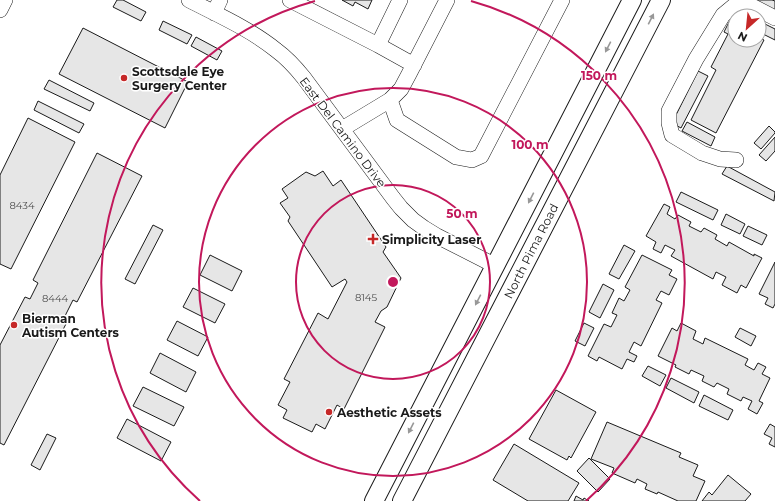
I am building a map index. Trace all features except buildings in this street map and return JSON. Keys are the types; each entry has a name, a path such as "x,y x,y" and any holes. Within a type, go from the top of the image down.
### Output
{"main road":[{"name":"North Pima Road","path":"374,501 632,0"},
{"name":"North Pima Road","path":"403,498 660,0"},
{"path":"403,498 418,446 497,294 500,277 496,266 512,253 522,242 607,80 640,39"}],"street":[{"path":"0,10 5,0"},
{"name":"East Del Camino Drive","path":"189,0 217,6 282,55 304,78 393,198 413,220 437,236 496,266"},
{"path":"290,0 414,65"},
{"path":"378,45 400,0"},
{"path":"342,129 390,100 401,89 447,0"},
{"path":"390,100 397,120 456,156 472,160 482,156 562,0"},
{"path":"736,160 720,159 702,153 672,135 669,123 669,112 696,59 723,15 734,5 746,3 775,18"}],"place":[{"name":"Scottsdale Eye Surgery Center","path":"124,78"},
{"name":"Simplicity Laser","path":"373,239"},
{"name":"Bierman Autism Centers","path":"14,325"},
{"name":"Aesthetic Assets","path":"329,412"}]}
